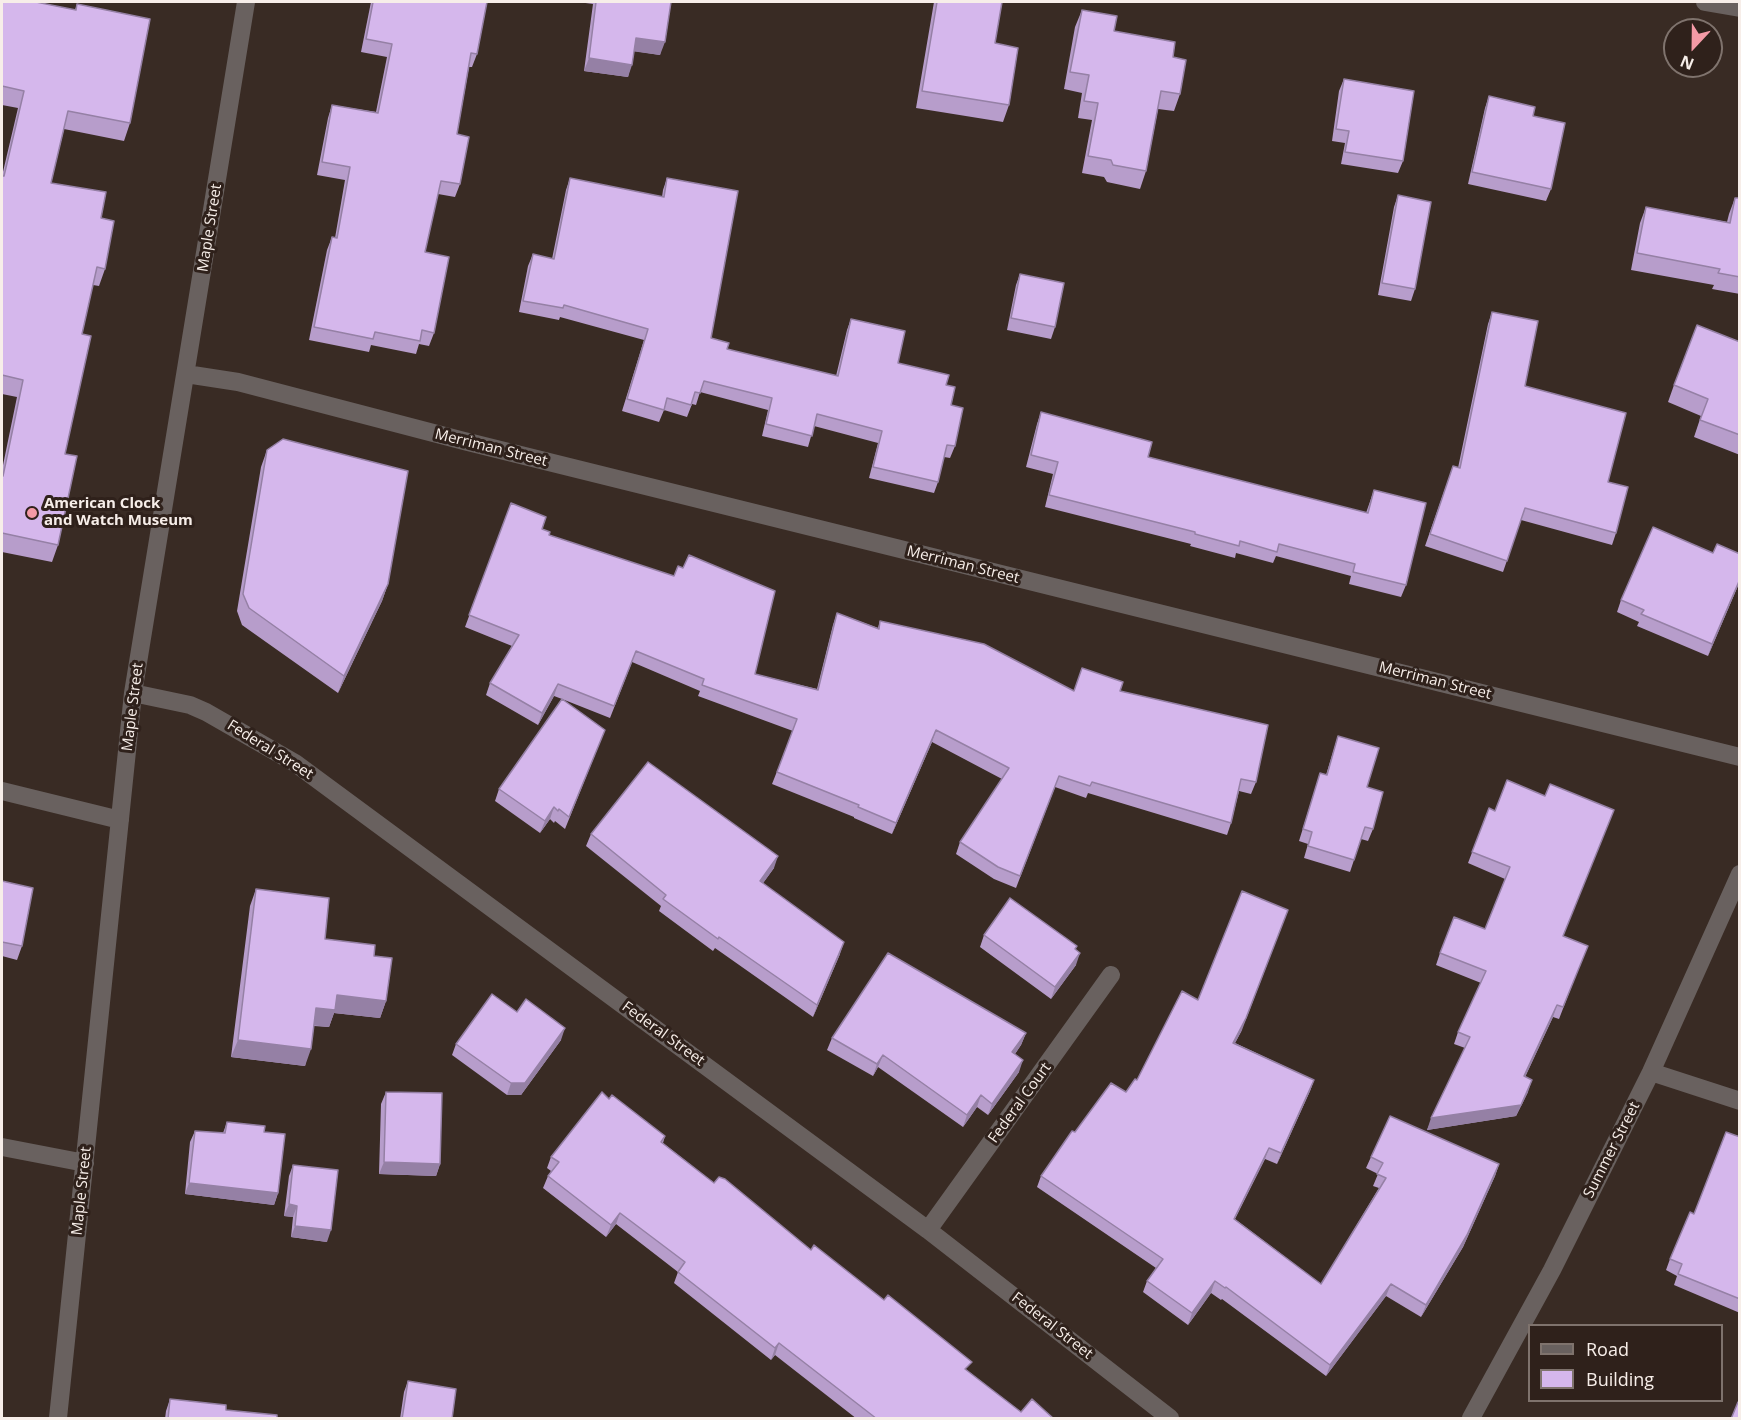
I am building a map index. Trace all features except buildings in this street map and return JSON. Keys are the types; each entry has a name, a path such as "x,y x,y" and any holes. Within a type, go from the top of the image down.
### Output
{"street":[{"name":"Maple Street","path":"58,1419 133,693 246,2"},
{"path":"1705,2 1740,8"},
{"name":"Merriman Street","path":"186,374 238,382 464,441 1740,757"},
{"name":"Federal Street","path":"133,693 190,705 295,763 928,1230 1170,1419"},
{"path":"2,791 120,820"},
{"name":"Summer Street","path":"1471,1419 1552,1270 1651,1072 1740,874"},
{"name":"Federal Court","path":"928,1230 1112,975"},
{"path":"1651,1072 1740,1101"},
{"path":"2,1147 85,1163"}],"place":[{"name":"American Clock and Watch Museum","path":"32,513"}]}
